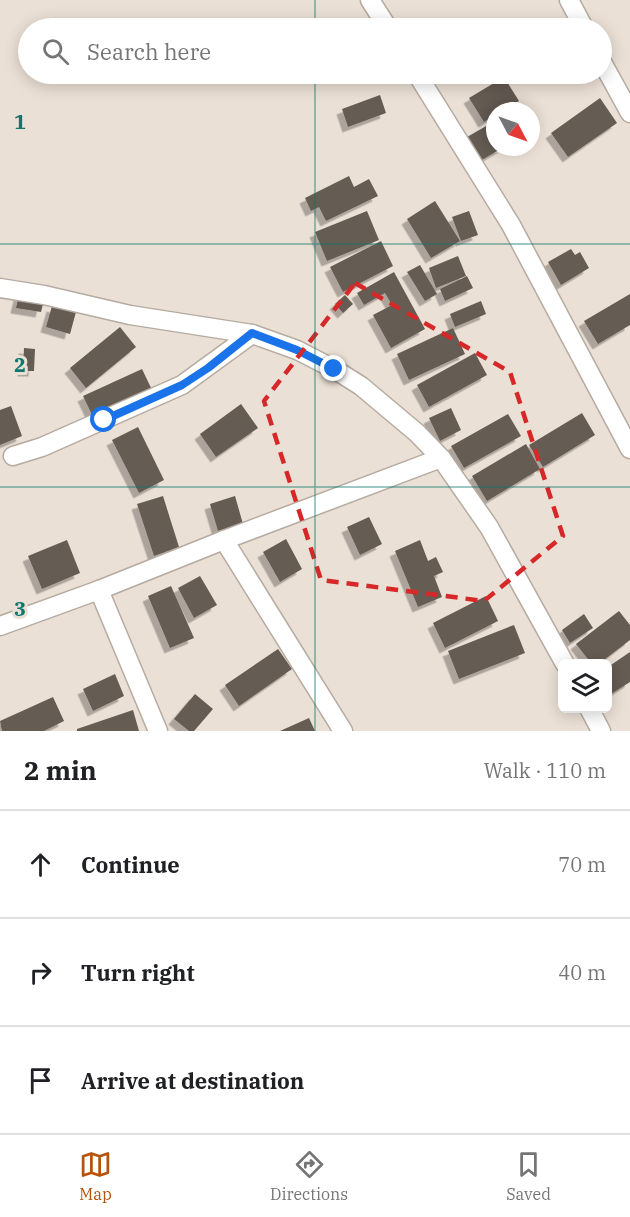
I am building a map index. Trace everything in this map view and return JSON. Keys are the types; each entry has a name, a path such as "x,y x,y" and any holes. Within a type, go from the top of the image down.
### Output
{"street":[{"path":"370,0 382,18"},
{"path":"569,0 579,18"},
{"path":"612,81 630,114"},
{"path":"423,84 511,225 630,449"},
{"path":"0,288 44,295 130,315 252,333 297,350 362,386 417,433 441,458 489,527 563,659"},
{"path":"13,456 42,447 182,385 208,368 252,333"},
{"path":"0,626 441,458"},
{"path":"224,540 343,731"},
{"path":"99,590 158,731"},
{"path":"592,713 601,731"}],"highlighted area":[{"path":"355,283 510,372 563,536 484,601 321,580 264,401"}],"building":[{"path":"492,84 508,84 519,101 486,102 486,121 484,122 469,98"},
{"path":"380,95 386,113 348,127 342,109"},
{"path":"600,98 617,123 568,157 551,133"},
{"path":"486,126 486,156 489,156 480,161 467,137"},
{"path":"349,176 354,187 369,179 378,196 326,221 319,207 311,211 305,198"},
{"path":"435,201 460,241 431,258 407,219"},
{"path":"367,211 379,240 327,261 315,232"},
{"path":"469,211 478,235 461,241 452,217"},
{"path":"381,241 393,266 343,292 330,267"},
{"path":"571,249 575,255 580,252 589,268 561,285 548,262"},
{"path":"458,256 466,276 436,288 429,268"},
{"path":"420,265 437,294 425,301 407,272"},
{"path":"394,272 425,329 391,348 373,315 392,305 385,293 364,305 357,293"},
{"path":"467,276 473,288 445,301 440,289"},
{"path":"630,294 630,325 598,344 584,321"},
{"path":"19,295 44,300 41,312 16,308"},
{"path":"345,295 353,304 343,313 335,304"},
{"path":"481,301 486,314 455,327 450,314"},
{"path":"52,306 76,312 70,334 46,327"},
{"path":"120,327 136,347 86,388 70,368"},
{"path":"453,328 465,354 409,380 397,354"},
{"path":"24,348 35,349 34,371 23,371"},
{"path":"475,353 487,375 429,407 417,385"},
{"path":"142,369 153,392 94,419 83,396"},
{"path":"241,404 258,428 216,457 200,434"},
{"path":"11,406 22,436 0,445 0,410"},
{"path":"451,408 461,430 440,441 429,418"},
{"path":"582,413 595,435 543,467 529,445"},
{"path":"508,414 521,436 464,468 451,446"},
{"path":"138,427 164,480 139,493 112,440"},
{"path":"526,444 540,469 487,501 472,476"},
{"path":"163,496 179,547 154,556 137,504"},
{"path":"235,496 243,524 218,531 210,504"},
{"path":"369,517 382,544 360,555 347,527"},
{"path":"286,539 302,569 280,582 263,552"},
{"path":"67,540 80,573 42,589 28,556"},
{"path":"420,540 428,561 436,557 443,572 434,576 442,597 418,607 395,551"},
{"path":"200,576 217,605 194,618 178,588"},
{"path":"171,586 194,638 170,648 148,596"},
{"path":"486,596 498,621 445,648 433,623"},
{"path":"619,611 630,625 630,640 605,659 588,659 576,644"},
{"path":"584,614 593,628 570,643 562,630"},
{"path":"514,625 525,653 459,679 448,651"},
{"path":"278,649 292,669 239,706 225,685"},
{"path":"630,652 630,682 612,693 612,664"},
{"path":"115,674 124,696 93,711 83,689"},
{"path":"195,694 213,709 194,731 189,731 174,719"},
{"path":"53,697 64,721 44,731 2,731 0,721"},
{"path":"133,710 139,731 77,731 77,729"},
{"path":"309,718 315,731 280,731"}],"route":[{"path":"104,420 182,385 208,368 252,333 297,350 334,369"}]}
